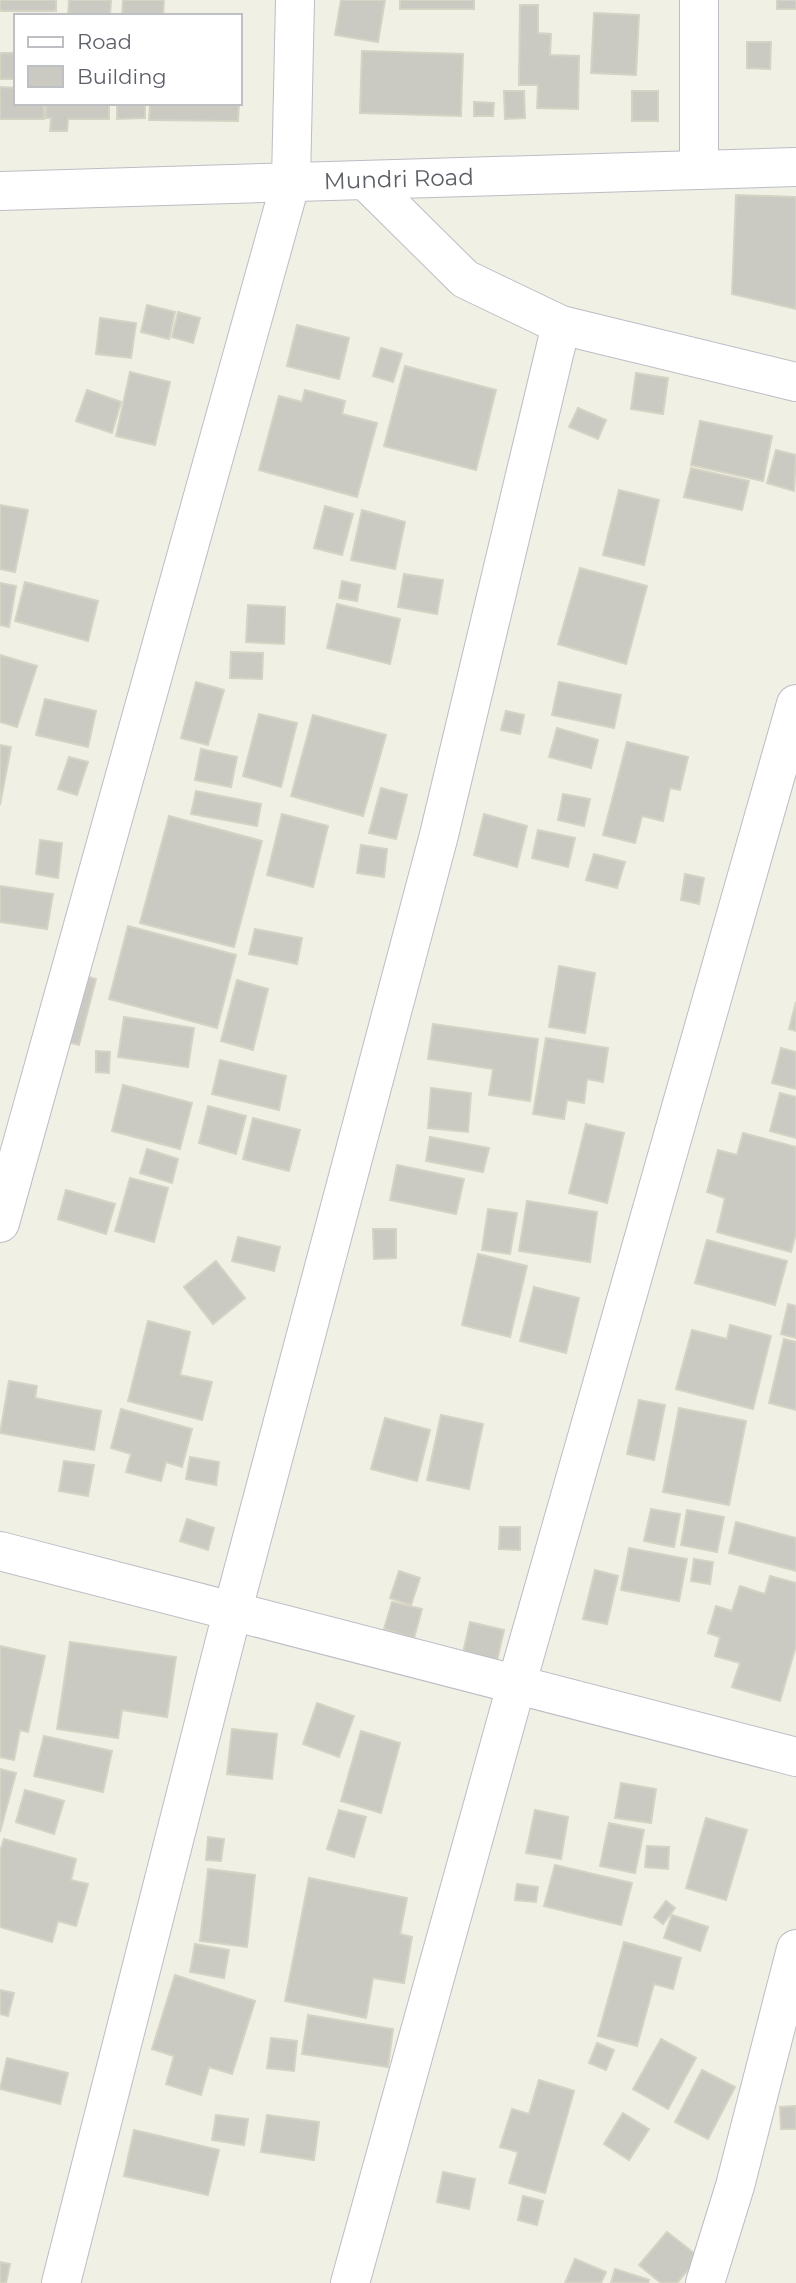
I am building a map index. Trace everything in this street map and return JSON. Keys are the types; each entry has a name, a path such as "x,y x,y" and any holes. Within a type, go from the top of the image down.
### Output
{"street":[{"path":"0,1223 292,181 295,0"},
{"path":"699,0 699,170"},
{"name":"Mundri Road","path":"0,191 796,167"},
{"path":"365,180 465,279 561,325 796,382"},
{"path":"61,2283 232,1613 439,835 561,325"},
{"path":"350,2283 516,1686 796,704"},
{"path":"0,1551 796,1757"},
{"path":"705,2283 734,2186 796,1949"}],"building":[{"path":"0,0 56,0 56,11 0,11"},
{"path":"69,0 111,0 110,14 68,14"},
{"path":"123,0 164,0 163,14 122,14"},
{"path":"341,0 385,0 378,42 335,35"},
{"path":"400,0 474,0 474,9 400,9"},
{"path":"777,0 796,0 796,9 777,9"},
{"path":"520,5 538,5 538,33 551,34 550,55 579,56 578,109 537,108 538,85 519,85"},
{"path":"594,13 639,15 636,75 591,73"},
{"path":"747,42 771,42 770,69 747,68"},
{"path":"362,51 463,54 461,116 360,113"},
{"path":"0,53 14,53 14,79 0,79"},
{"path":"0,87 14,88 14,105 44,105 44,119 0,119"},
{"path":"504,91 524,91 525,118 505,119"},
{"path":"632,91 658,91 658,121 632,121"},
{"path":"474,102 494,103 493,116 474,116"},
{"path":"46,105 109,105 109,119 68,119 67,131 50,131 51,118 46,118"},
{"path":"117,105 145,105 145,118 117,119"},
{"path":"150,105 239,105 238,121 149,120"},
{"path":"736,195 796,197 796,309 732,294"},
{"path":"147,305 175,312 169,339 141,332"},
{"path":"178,312 200,318 193,343 172,337"},
{"path":"100,318 136,323 131,358 96,354"},
{"path":"297,325 349,338 339,379 287,366"},
{"path":"381,348 402,354 393,382 373,376"},
{"path":"405,366 496,390 476,470 384,446"},
{"path":"130,372 170,382 155,445 116,436"},
{"path":"636,373 668,378 663,414 631,409"},
{"path":"87,390 121,402 112,433 76,421"},
{"path":"305,390 345,401 342,414 377,423 357,497 259,470 279,396 302,402"},
{"path":"578,408 606,420 598,439 569,427"},
{"path":"700,421 772,436 763,481 691,465"},
{"path":"776,450 796,455 794,491 767,483"},
{"path":"691,468 749,481 742,510 684,497"},
{"path":"619,490 659,500 644,565 603,555"},
{"path":"0,505 28,510 15,572 0,569"},
{"path":"325,506 353,514 342,555 314,548"},
{"path":"362,510 405,522 395,569 351,560"},
{"path":"580,568 647,586 626,664 558,644"},
{"path":"404,574 443,580 437,614 398,607"},
{"path":"342,581 360,585 357,601 339,598"},
{"path":"25,582 98,601 88,641 15,621"},
{"path":"0,583 16,586 9,627 0,625"},
{"path":"337,604 400,619 390,664 327,648"},
{"path":"248,605 285,607 284,644 246,642"},
{"path":"231,652 263,653 262,679 230,678"},
{"path":"0,655 37,666 17,727 0,722"},
{"path":"196,682 224,690 208,745 181,738"},
{"path":"559,682 621,695 614,728 552,715"},
{"path":"45,699 96,711 88,747 36,735"},
{"path":"506,711 524,715 520,734 501,730"},
{"path":"259,714 297,723 281,787 243,776"},
{"path":"313,715 386,735 363,816 291,796"},
{"path":"557,728 598,740 591,768 549,757"},
{"path":"627,742 688,757 680,790 670,788 663,821 642,816 635,843 603,835"},
{"path":"0,745 11,747 0,805"},
{"path":"201,749 237,757 231,787 195,780"},
{"path":"69,757 88,762 77,795 58,789"},
{"path":"381,788 407,795 396,839 369,833"},
{"path":"196,791 261,804 257,826 191,814"},
{"path":"563,794 590,799 584,826 558,820"},
{"path":"282,814 328,826 313,887 267,875"},
{"path":"484,814 527,826 517,867 474,855"},
{"path":"169,816 262,841 234,947 140,923"},
{"path":"538,830 575,838 568,867 532,858"},
{"path":"40,840 62,843 58,878 36,874"},
{"path":"361,845 387,849 384,877 357,873"},
{"path":"594,854 625,862 617,888 586,880"},
{"path":"685,874 704,878 699,904 681,900"},
{"path":"0,886 53,894 47,929 0,922"},
{"path":"128,926 236,955 217,1028 109,999"},
{"path":"255,929 302,938 297,964 249,954"},
{"path":"559,966 595,973 585,1033 549,1027"},
{"path":"64,970 96,979 79,1045 46,1036"},
{"path":"237,980 268,989 253,1050 221,1041"},
{"path":"796,1002 796,1031 789,1029"},
{"path":"124,1017 194,1028 188,1067 118,1057"},
{"path":"433,1024 538,1039 530,1101 489,1095 493,1069 428,1059"},
{"path":"546,1038 608,1048 603,1082 587,1079 584,1103 567,1100 564,1119 533,1114"},
{"path":"781,1048 796,1052 796,1089 772,1083"},
{"path":"96,1051 110,1052 109,1073 96,1072"},
{"path":"220,1060 286,1076 279,1110 212,1094"},
{"path":"123,1085 192,1103 180,1149 112,1131"},
{"path":"431,1088 471,1093 468,1132 428,1128"},
{"path":"780,1093 796,1097 796,1138 770,1131"},
{"path":"208,1106 246,1116 236,1154 199,1143"},
{"path":"253,1118 300,1130 289,1171 243,1159"},
{"path":"586,1124 624,1133 607,1203 569,1193"},
{"path":"743,1133 796,1147 796,1233 791,1252 717,1232 725,1198 707,1192 718,1150 737,1155"},
{"path":"430,1137 489,1148 483,1172 426,1161"},
{"path":"147,1149 178,1159 172,1183 140,1173"},
{"path":"397,1165 464,1179 456,1214 390,1200"},
{"path":"130,1178 168,1188 154,1242 115,1231"},
{"path":"66,1190 115,1204 106,1234 58,1219"},
{"path":"527,1201 597,1212 590,1262 519,1251"},
{"path":"488,1209 517,1213 510,1254 482,1250"},
{"path":"373,1229 396,1229 396,1258 374,1259"},
{"path":"238,1237 280,1247 274,1271 232,1261"},
{"path":"707,1240 787,1261 775,1305 695,1283"},
{"path":"478,1254 527,1266 510,1337 462,1325"},
{"path":"216,1261 245,1298 213,1324 184,1287"},
{"path":"534,1287 579,1298 566,1353 520,1341"},
{"path":"788,1304 796,1306 796,1338 781,1334"},
{"path":"148,1321 190,1332 180,1375 212,1382 202,1420 128,1401"},
{"path":"730,1325 771,1336 753,1409 676,1389 692,1330 727,1339"},
{"path":"784,1339 796,1342 796,1410 769,1403"},
{"path":"9,1381 37,1386 35,1398 101,1411 94,1450 0,1433"},
{"path":"639,1400 665,1405 654,1460 627,1454"},
{"path":"679,1408 746,1421 729,1505 663,1492"},
{"path":"121,1409 192,1429 182,1467 166,1462 161,1481 126,1472 131,1454 111,1448"},
{"path":"441,1415 483,1424 469,1489 427,1480"},
{"path":"385,1418 430,1430 417,1481 371,1469"},
{"path":"190,1457 219,1462 216,1485 186,1479"},
{"path":"64,1461 94,1465 88,1496 59,1491"},
{"path":"651,1509 680,1514 674,1547 644,1541"},
{"path":"687,1510 724,1517 717,1552 681,1545"},
{"path":"187,1519 214,1528 208,1550 180,1541"},
{"path":"736,1522 796,1538 796,1571 729,1553"},
{"path":"500,1527 520,1527 520,1550 499,1549"},
{"path":"629,1548 687,1559 679,1601 621,1590"},
{"path":"694,1559 713,1562 710,1584 691,1581"},
{"path":"595,1570 618,1576 607,1624 583,1619"},
{"path":"399,1571 420,1578 411,1605 390,1598"},
{"path":"770,1576 796,1583 796,1646 780,1701 732,1687 740,1663 715,1656 720,1637 708,1633 716,1606 732,1611 740,1586 765,1594"},
{"path":"392,1602 422,1609 414,1638 384,1629"},
{"path":"470,1622 504,1630 496,1665 462,1657"},
{"path":"70,1642 176,1657 167,1717 122,1710 118,1738 57,1729"},
{"path":"0,1646 45,1656 28,1732 20,1730 14,1760 0,1757"},
{"path":"317,1703 354,1716 339,1757 303,1744"},
{"path":"232,1729 277,1734 272,1779 227,1774"},
{"path":"361,1731 400,1743 381,1813 341,1801"},
{"path":"44,1736 112,1751 103,1792 34,1776"},
{"path":"0,1769 16,1773 0,1832"},
{"path":"621,1783 656,1789 651,1823 615,1818"},
{"path":"25,1790 64,1801 54,1834 16,1822"},
{"path":"339,1810 366,1817 354,1857 327,1849"},
{"path":"535,1810 568,1817 561,1859 526,1853"},
{"path":"706,1818 747,1830 726,1900 686,1888"},
{"path":"609,1823 644,1830 635,1873 600,1866"},
{"path":"208,1837 224,1839 221,1861 206,1860"},
{"path":"4,1839 76,1859 71,1880 88,1884 76,1926 58,1921 52,1942 0,1927 0,1851"},
{"path":"647,1846 669,1847 668,1869 645,1867"},
{"path":"555,1865 632,1883 621,1925 544,1906"},
{"path":"208,1869 255,1875 247,1947 200,1941"},
{"path":"309,1878 407,1898 400,1934 412,1937 404,1983 373,1978 366,2018 285,2001"},
{"path":"517,1884 538,1887 536,1902 515,1900"},
{"path":"666,1901 675,1908 663,1924 654,1917"},
{"path":"672,1915 708,1927 700,1951 664,1938"},
{"path":"624,1942 681,1958 673,1989 654,1984 637,2046 598,2036"},
{"path":"195,1944 229,1950 224,1978 190,1972"},
{"path":"175,1975 255,2001 232,2074 209,2067 201,2095 166,2084 174,2056 152,2049"},
{"path":"0,1990 14,1993 8,2016 0,2014"},
{"path":"308,2015 393,2029 388,2067 302,2054"},
{"path":"271,2038 297,2041 294,2071 267,2068"},
{"path":"661,2039 696,2058 668,2109 633,2089"},
{"path":"597,2043 614,2050 606,2070 589,2063"},
{"path":"7,2058 68,2073 60,2104 0,2089"},
{"path":"702,2070 735,2087 708,2139 675,2122"},
{"path":"539,2080 574,2091 545,2193 509,2183 518,2152 500,2147 512,2109 529,2114"},
{"path":"796,2106 796,2129 781,2129 780,2107"},
{"path":"623,2113 649,2129 629,2160 604,2144"},
{"path":"216,2115 248,2119 244,2145 212,2140"},
{"path":"267,2115 319,2122 314,2160 261,2152"},
{"path":"134,2130 219,2150 208,2195 124,2176"},
{"path":"443,2172 475,2179 469,2209 437,2202"},
{"path":"523,2196 543,2201 537,2225 518,2220"},
{"path":"667,2232 699,2257 677,2283 661,2283 639,2265"},
{"path":"575,2259 606,2272 601,2283 565,2283"},
{"path":"0,2262 10,2264 6,2283 0,2283"},
{"path":"615,2269 649,2280 648,2283 611,2283"}]}
